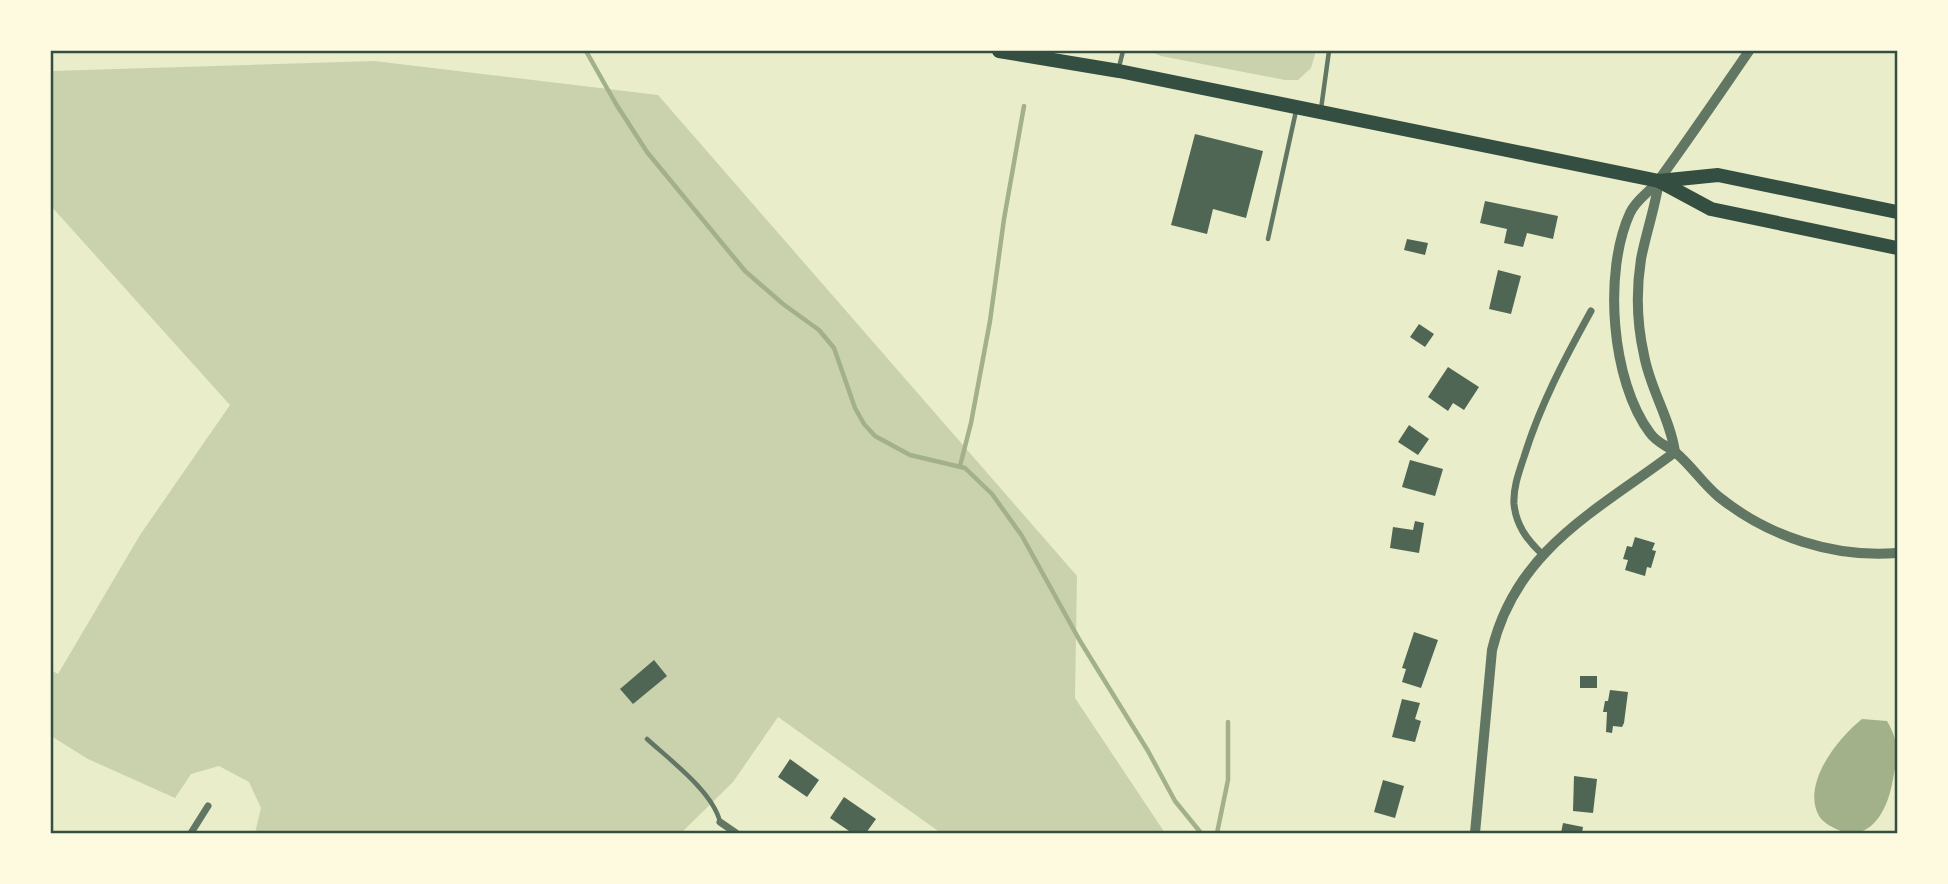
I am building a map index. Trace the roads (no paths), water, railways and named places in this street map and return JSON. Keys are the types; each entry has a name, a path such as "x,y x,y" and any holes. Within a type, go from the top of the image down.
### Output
{"highway":[{"path":"999,51 1119,71 1297,106 1659,181 1711,209 1897,248"},
{"path":"1659,181 1718,175 1897,212"}],"street":[{"path":"1749,51 1659,181 1631,210 1617,266 1615,320 1627,382 1643,423 1657,442 1675,452 1718,496 1770,528 1805,543 1843,552 1897,553"},
{"path":"1659,181 1654,215 1641,263 1638,318 1648,375 1672,433 1675,452"},
{"path":"1542,554 1519,526 1514,507 1514,490 1528,444 1549,392 1591,311"},
{"path":"1475,833 1492,650 1511,598 1542,554 1569,530 1675,452"},
{"path":"191,833 208,806"},
{"path":"720,822 736,833"}],"lane":[{"path":"1119,71 1123,51"},
{"path":"1320,111 1329,51"},
{"path":"1268,239 1297,106"},
{"path":"647,740 681,770 717,809 720,822"}],"waterway":[{"path":"586,51 647,152 745,271 783,304 819,330 834,348 855,408 864,424 875,436 910,455 965,468 992,494 1022,536 1080,641 1148,751 1175,801 1201,833"},
{"path":"960,466 990,321 1004,219 1024,106"},
{"path":"1217,833 1228,780 1228,722"}]}
